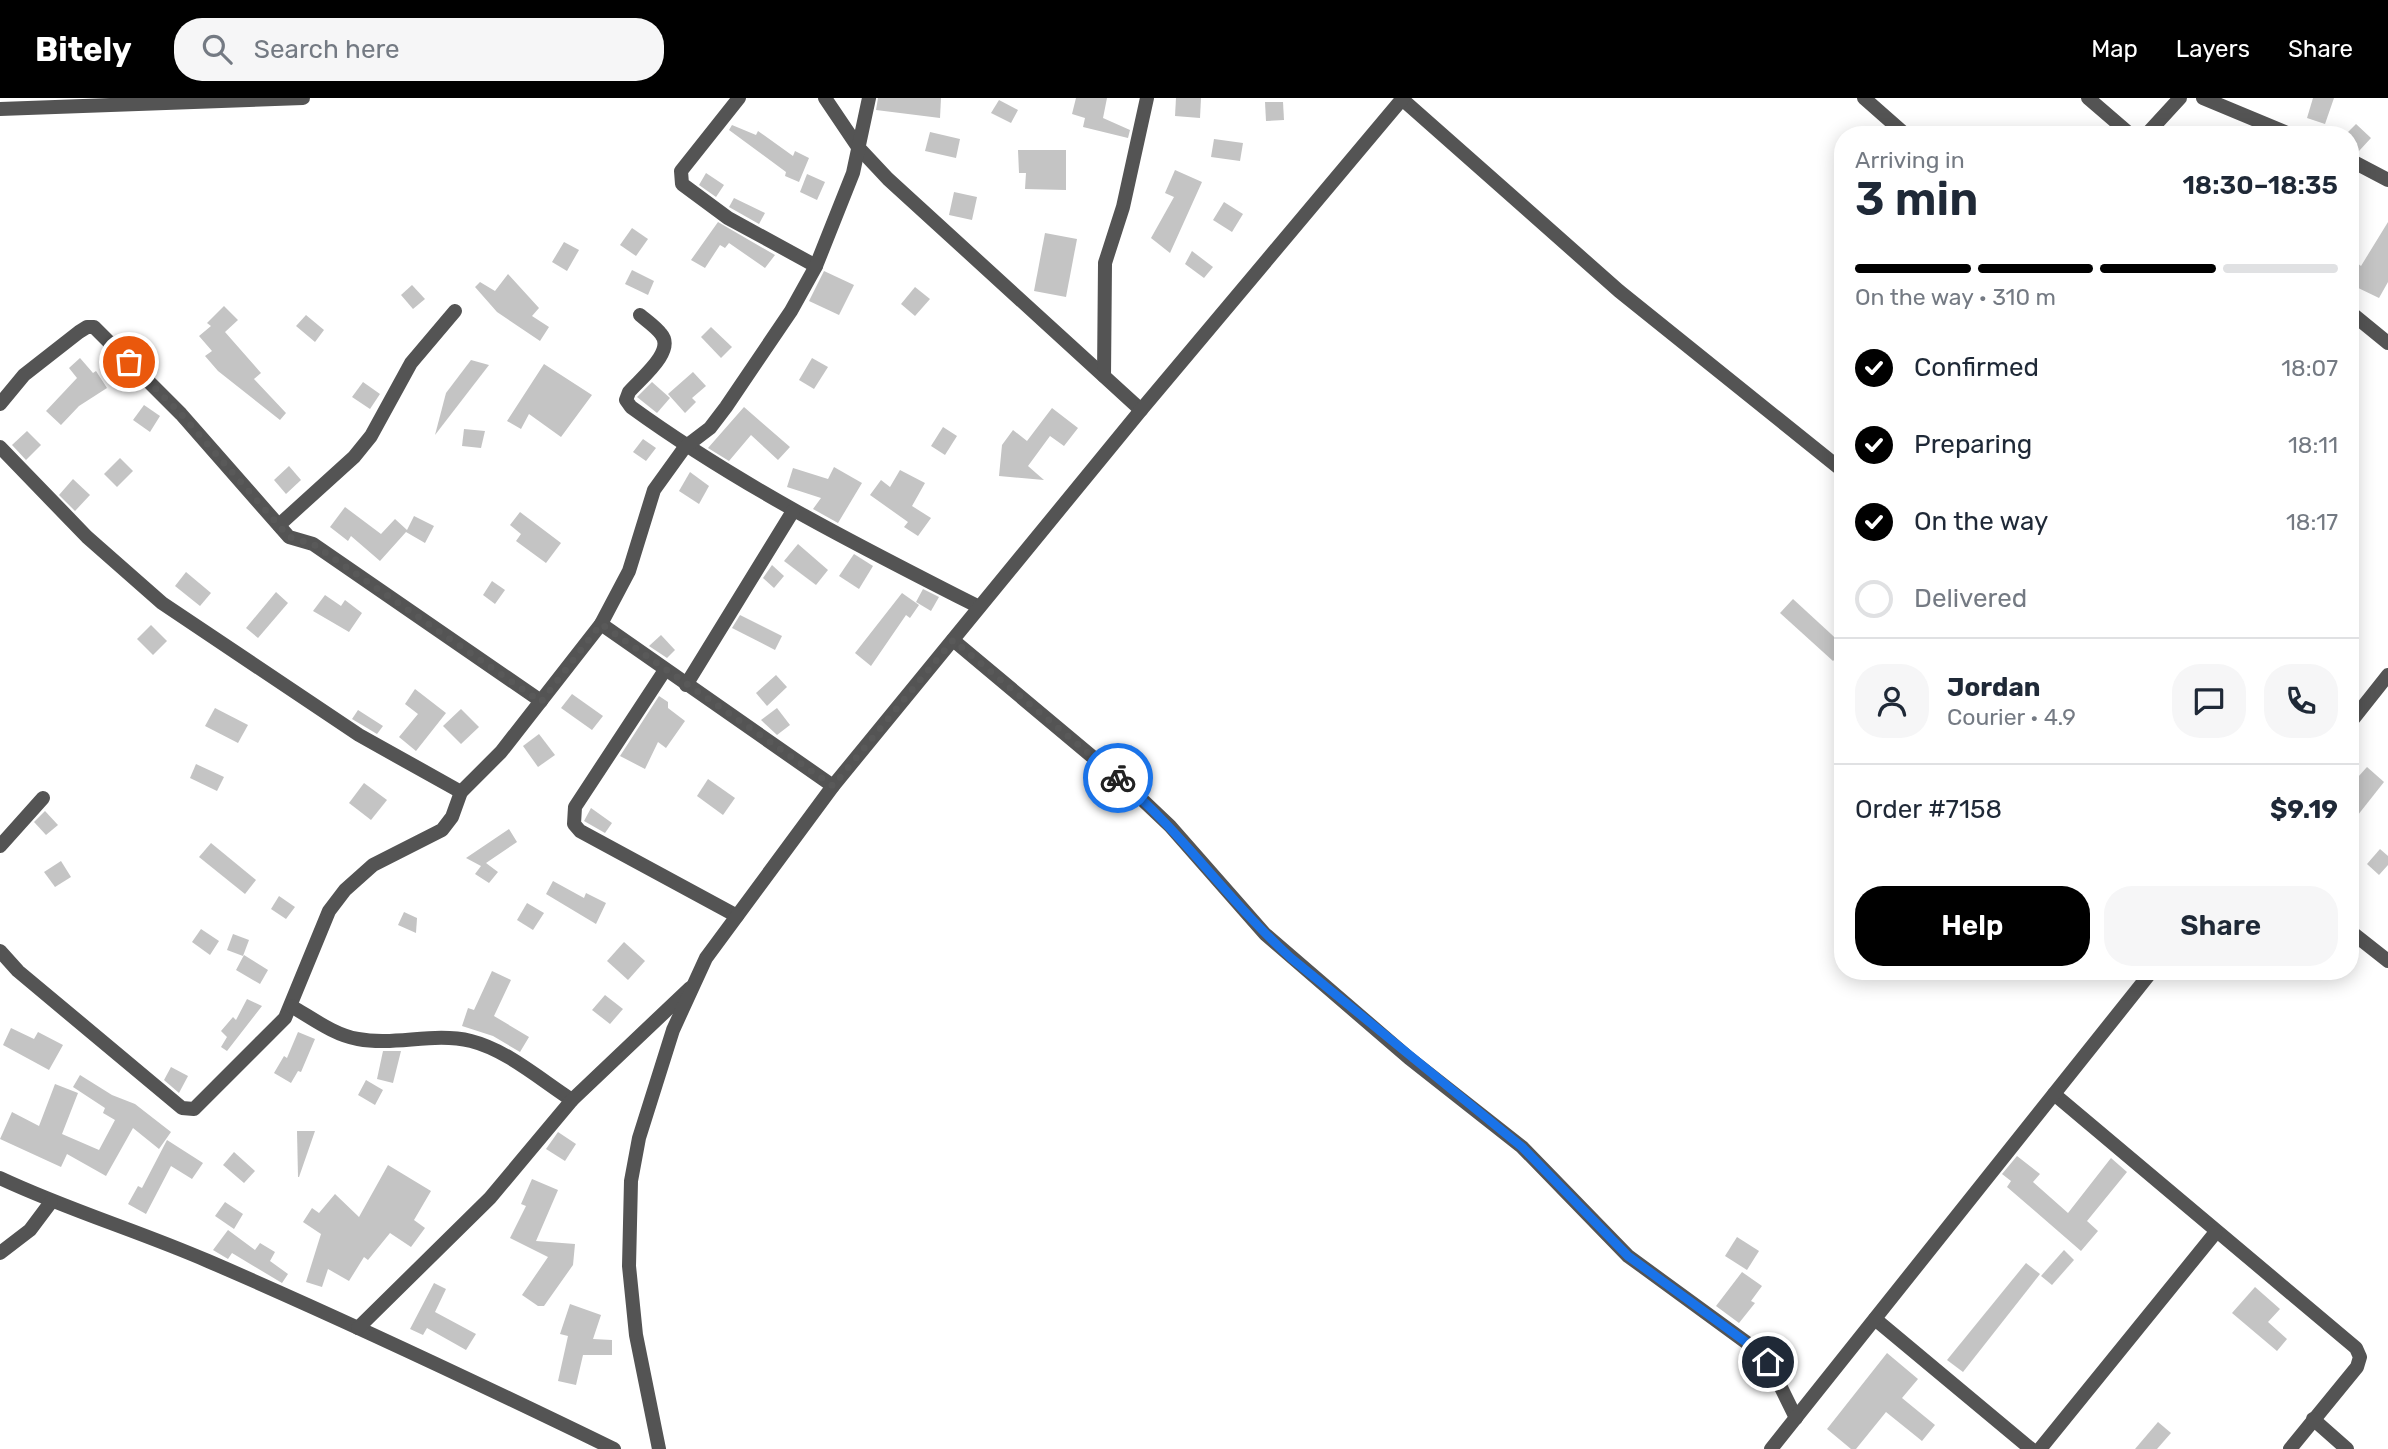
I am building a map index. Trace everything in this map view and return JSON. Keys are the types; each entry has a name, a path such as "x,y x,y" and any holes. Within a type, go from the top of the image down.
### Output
{"street":[{"path":"0,109 303,98"},
{"path":"739,98 681,171 679,179 728,218 816,265"},
{"path":"825,98 858,147 1140,410"},
{"path":"0,951 18,971 187,1110 194,1109 277,1027 291,1006 329,911 345,890 373,865 442,830 452,817 461,792 502,752 601,624 629,571 654,491 685,447 710,428 726,407 791,310 816,265 853,173 869,98"},
{"path":"1104,376 1105,263 1123,207 1147,98"},
{"path":"659,1449 636,1335 629,1266 631,1181 653,1092 690,988 706,958 833,786 1140,410 1403,98 1619,290 1834,464"},
{"path":"1864,98 1896,126"},
{"path":"2088,98 2121,126"},
{"path":"2154,126 2180,98"},
{"path":"2203,98 2270,126"},
{"path":"2359,165 2388,180"},
{"path":"279,525 354,457 371,436 411,363 455,312"},
{"path":"640,315 662,334 666,342 664,351 629,392 626,400 631,407 685,447 793,511 979,607"},
{"path":"2359,319 2388,342"},
{"path":"0,404 24,375 79,332 94,327 181,414 289,537 313,544 541,702"},
{"path":"0,447 87,537 162,603 359,735 461,792"},
{"path":"686,685 793,511"},
{"path":"601,624 833,786"},
{"path":"953,640 1132,790 1170,826 1265,934 1409,1058 1522,1147 1628,1256 1754,1348 1768,1362 1796,1418"},
{"path":"665,670 575,807 574,824 580,831 737,916"},
{"path":"2359,712 2388,675"},
{"path":"0,846 43,798"},
{"path":"2359,938 2388,961"},
{"path":"1771,1449 2145,980"},
{"path":"358,1328 490,1198 572,1100 690,988"},
{"path":"291,1006 339,1033 358,1040 442,1037 473,1041 507,1057 572,1100"},
{"path":"2054,1094 2356,1348 2360,1357 2357,1367 2290,1449"},
{"path":"0,1178 51,1202 205,1260 358,1328 614,1449"},
{"path":"0,1253 30,1230 51,1202"},
{"path":"2040,1449 2216,1232"},
{"path":"1875,1319 2031,1449"},
{"path":"2313,1419 2347,1449"}],"building":[{"path":"878,98 941,98 940,118 876,110"},
{"path":"1076,98 1107,98 1103,118 1130,130 1128,138 1083,127 1085,118 1072,114"},
{"path":"1176,98 1201,98 1200,118 1175,116"},
{"path":"2313,98 2334,98 2325,124 2307,118"},
{"path":"999,100 1018,110 1011,123 991,113"},
{"path":"1265,102 1283,102 1284,120 1266,121"},
{"path":"732,125 756,135 758,131 793,156 795,151 809,158 799,182 785,176 786,172 729,130"},
{"path":"2359,127 2371,138 2359,151"},
{"path":"930,132 960,139 956,158 925,151"},
{"path":"1214,139 1243,143 1240,161 1211,157"},
{"path":"1018,150 1066,150 1066,190 1025,189 1026,173 1019,173"},
{"path":"1175,170 1202,182 1170,253 1151,238 1174,197 1165,193"},
{"path":"706,173 724,185 716,197 699,185"},
{"path":"807,174 825,182 817,200 800,192"},
{"path":"954,192 977,197 972,220 949,215"},
{"path":"734,198 765,213 759,224 729,207"},
{"path":"1224,202 1243,214 1232,232 1213,220"},
{"path":"718,222 775,255 765,268 729,243 725,248 720,245 705,268 691,260"},
{"path":"2388,222 2388,282 2379,298 2359,288 2359,265 2361,266"},
{"path":"632,228 648,239 636,256 620,245"},
{"path":"1045,233 1077,239 1066,297 1034,291"},
{"path":"564,242 579,250 567,271 552,262"},
{"path":"1192,251 1213,267 1204,278 1185,264"},
{"path":"632,270 654,281 648,295 625,284"},
{"path":"824,271 854,285 839,315 809,301"},
{"path":"508,274 539,308 532,316 549,327 540,341 497,312 475,287 480,282 495,291"},
{"path":"412,285 425,299 413,309 401,295"},
{"path":"915,287 930,299 915,316 901,304"},
{"path":"224,306 238,320 225,332 261,373 254,379 286,413 280,420 218,371 205,356 212,351 199,336 211,326 207,323"},
{"path":"306,315 324,330 315,342 296,326"},
{"path":"711,327 732,347 721,358 701,337"},
{"path":"80,358 93,373 96,371 107,388 79,406 61,425 46,411 77,378 69,368"},
{"path":"812,358 828,367 814,389 799,380"},
{"path":"471,360 489,365 435,435 446,393"},
{"path":"544,364 592,395 561,437 529,414 521,429 507,421"},
{"path":"693,372 706,386 692,398 696,402 685,413 668,394"},
{"path":"363,382 380,394 370,409 352,397"},
{"path":"652,382 670,398 657,413 637,397"},
{"path":"144,405 160,416 150,432 133,420"},
{"path":"744,407 790,447 778,460 751,435 729,461 708,448"},
{"path":"1052,408 1078,428 1064,446 1050,436 1028,466 1044,480 999,476 1002,445 1013,430 1027,441"},
{"path":"943,427 957,436 945,455 931,446"},
{"path":"464,429 485,431 481,448 462,446"},
{"path":"27,431 41,445 26,460 12,445"},
{"path":"643,439 656,448 646,461 633,452"},
{"path":"120,458 133,471 117,487 104,474"},
{"path":"289,466 301,480 286,494 274,480"},
{"path":"834,467 862,483 838,523 813,509 821,498 787,487 793,468 828,479"},
{"path":"900,470 925,483 912,506 931,518 918,536 904,527 908,522 870,495 881,480 890,487"},
{"path":"690,472 709,486 699,504 679,491"},
{"path":"73,479 90,495 75,511 59,495"},
{"path":"345,507 381,534 395,519 407,530 414,516 434,526 425,543 406,532 380,561 351,536 348,541 330,527"},
{"path":"520,512 561,543 546,563 516,541 521,534 510,525"},
{"path":"798,544 828,570 816,585 784,561"},
{"path":"854,554 873,566 859,589 839,576"},
{"path":"772,565 784,576 774,588 763,578"},
{"path":"186,572 211,593 200,606 175,586"},
{"path":"492,581 505,590 495,604 483,595"},
{"path":"923,589 939,597 931,611 916,602"},
{"path":"276,592 288,603 258,638 246,628"},
{"path":"902,593 919,605 910,618 906,615 871,666 855,653"},
{"path":"325,595 341,606 345,600 362,613 349,632 313,611"},
{"path":"1793,599 1834,637 1834,660 1833,661 1780,613"},
{"path":"740,615 782,636 775,650 732,628"},
{"path":"151,625 167,641 153,655 137,639"},
{"path":"661,635 675,650 667,658 649,646"},
{"path":"776,675 787,687 767,706 756,693"},
{"path":"415,689 446,713 416,751 399,737 418,714 405,704"},
{"path":"572,694 603,716 592,730 561,708"},
{"path":"659,696 668,702 668,708 685,721 666,748 658,742 645,769 620,756"},
{"path":"215,708 248,725 238,743 205,726"},
{"path":"777,708 790,725 777,735 761,720"},
{"path":"461,709 479,727 461,744 443,726"},
{"path":"358,710 383,726 377,734 352,719"},
{"path":"539,734 555,755 538,767 523,746"},
{"path":"196,764 224,777 217,791 190,778"},
{"path":"2367,767 2384,782 2359,814 2359,776"},
{"path":"708,779 735,798 723,815 697,796"},
{"path":"364,783 387,800 371,820 349,803"},
{"path":"591,808 612,823 605,833 584,821"},
{"path":"45,811 58,825 46,835 34,822"},
{"path":"509,829 517,842 486,863 498,872 489,883 475,874 481,866 466,858"},
{"path":"211,843 256,880 245,894 199,857"},
{"path":"2380,849 2388,856 2388,865 2379,875 2367,864"},
{"path":"61,861 71,877 55,887 44,872"},
{"path":"553,881 584,898 586,893 606,903 596,924 546,894"},
{"path":"279,896 295,907 286,919 271,909"},
{"path":"527,903 544,913 533,930 517,920"},
{"path":"404,912 417,918 416,933 398,925"},
{"path":"201,929 219,941 210,955 192,942"},
{"path":"233,934 249,940 243,956 227,950"},
{"path":"624,942 645,961 628,980 607,961"},
{"path":"244,955 268,970 260,984 236,970"},
{"path":"492,971 511,980 494,1016 529,1037 520,1052 493,1036 462,1026 468,1008 474,1010"},
{"path":"605,995 623,1009 610,1024 592,1010"},
{"path":"247,999 262,1006 227,1051 221,1047 227,1037 221,1031 233,1017 236,1020"},
{"path":"11,1028 34,1039 38,1032 63,1045 49,1070 3,1045"},
{"path":"298,1032 315,1039 301,1072 298,1071 291,1083 274,1073 284,1056 287,1058"},
{"path":"383,1051 401,1051 393,1083 377,1079"},
{"path":"171,1067 188,1076 179,1093 164,1080"},
{"path":"80,1075 112,1095 135,1104 171,1132 159,1149 133,1128 106,1176 67,1154 61,1167 0,1139 12,1112 39,1126 55,1084 78,1093 62,1134 99,1150 115,1120 103,1113 105,1108 73,1087"},
{"path":"366,1080 383,1090 375,1105 358,1095"},
{"path":"297,1131 315,1131 299,1177 298,1177"},
{"path":"558,1132 576,1144 565,1161 546,1149"},
{"path":"167,1140 203,1163 192,1179 171,1166 146,1214 128,1204 138,1186 142,1188"},
{"path":"234,1152 255,1171 244,1183 223,1165"},
{"path":"2017,1156 2040,1174 2033,1182 2068,1213 2111,1158 2127,1172 2087,1221 2098,1231 2081,1251 2007,1187 2011,1181 2002,1174"},
{"path":"388,1165 431,1191 414,1220 425,1228 411,1247 390,1233 368,1260 364,1257 349,1281 328,1269 322,1287 306,1282 321,1234 303,1222 312,1208 319,1213 335,1194 359,1217"},
{"path":"532,1179 558,1190 536,1241 575,1244 573,1265 544,1306 538,1306 522,1295 548,1257 510,1238 526,1206 521,1204"},
{"path":"225,1202 243,1214 234,1229 215,1216"},
{"path":"228,1230 255,1250 260,1243 275,1252 270,1261 288,1274 282,1283 232,1253 228,1259 213,1250"},
{"path":"1737,1237 1759,1251 1747,1270 1725,1256"},
{"path":"2064,1250 2074,1260 2052,1285 2041,1276"},
{"path":"2026,1263 2040,1274 1963,1372 1947,1360"},
{"path":"1742,1272 1762,1286 1751,1301 1755,1303 1739,1323 1716,1306"},
{"path":"434,1283 446,1289 435,1312 476,1334 466,1350 427,1328 423,1335 410,1329"},
{"path":"2255,1287 2280,1309 2268,1322 2287,1339 2277,1351 2232,1313"},
{"path":"570,1304 601,1315 593,1339 612,1340 612,1355 583,1355 576,1385 558,1381 568,1336 560,1334"},
{"path":"1887,1353 1918,1379 1902,1398 1935,1425 1922,1441 1886,1412 1856,1449 1851,1449 1827,1429"},
{"path":"2158,1422 2171,1433 2157,1449 2135,1449"}],"way so far":[{"path":"129,362 181,414 289,537 313,544 541,702 601,624 833,786 953,640 1118,778"}],"route":[{"path":"1118,778 1170,826 1265,934 1291,958 1409,1058 1495,1123 1522,1147 1628,1256 1754,1348 1768,1362"}]}
